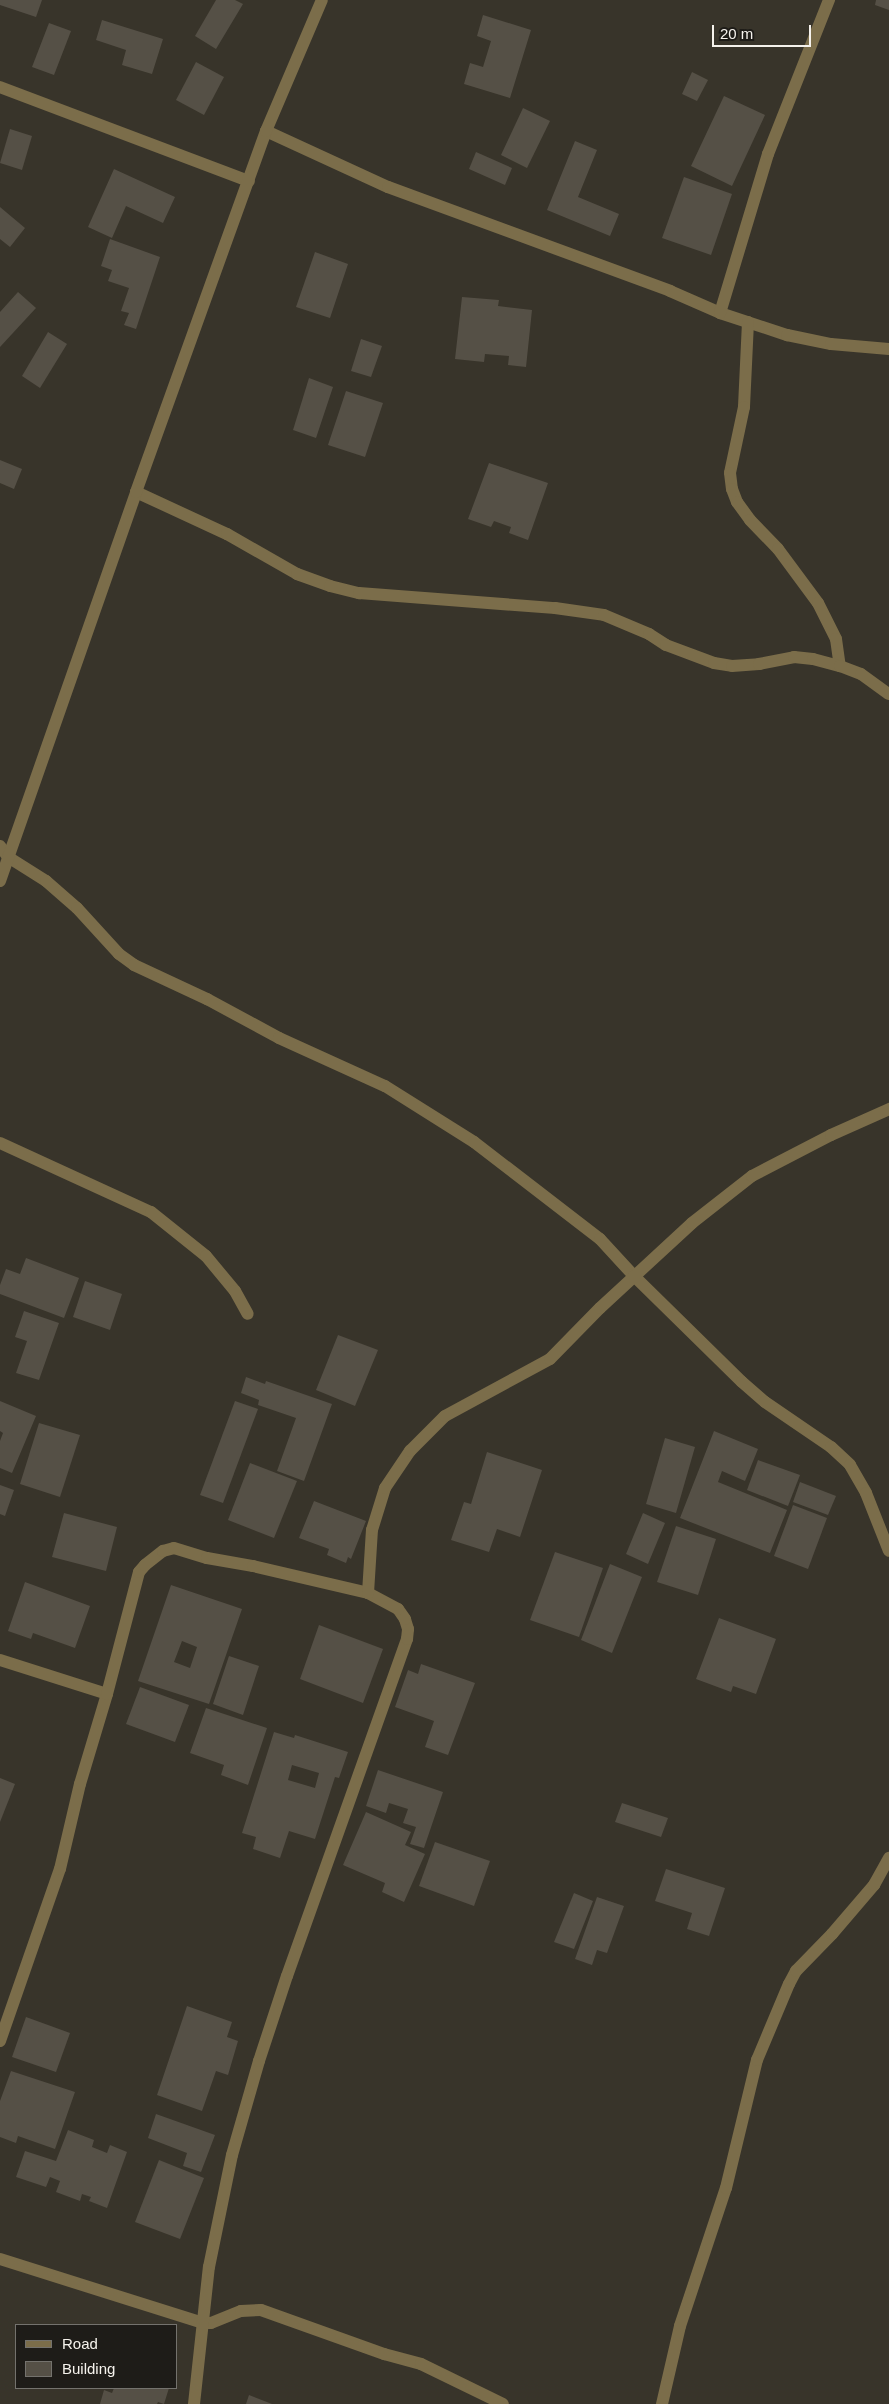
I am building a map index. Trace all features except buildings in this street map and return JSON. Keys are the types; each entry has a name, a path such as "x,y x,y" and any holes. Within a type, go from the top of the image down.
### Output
{"street":[{"path":"0,882 136,492 266,131 322,0"},
{"path":"720,313 768,154 829,0"},
{"path":"0,87 248,181"},
{"path":"266,131 388,187 670,291 720,313 787,335 831,344 889,349"},
{"path":"748,322 744,407 730,474 732,489 737,502 750,520 778,549 818,602 836,638 840,666"},
{"path":"136,492 227,534 298,574 338,588 359,593 554,608 604,615 694,656 732,666 758,664 794,657 840,666 861,674 889,694"},
{"path":"0,846 8,857 46,881 77,908 118,954 134,965 207,999 279,1038 385,1086 474,1142 600,1239 634,1276 742,1382 765,1402 830,1447 850,1465 866,1493 889,1550"},
{"path":"368,1593 375,1522 385,1488 410,1451 445,1416 550,1359 634,1276 692,1223 752,1176 831,1135 889,1109"},
{"path":"0,1143 151,1212 206,1256 235,1291 248,1314"},
{"path":"0,2041 60,1869 80,1784 107,1694 139,1572 144,1565 163,1552 174,1548 207,1558 253,1566 368,1593 398,1609 407,1624 407,1639 259,2060 232,2155 209,2267 194,2404"},
{"path":"0,1660 107,1694"},
{"path":"662,2404 680,2326 726,2188 757,2060 796,1971 832,1934 874,1885 889,1858"},
{"path":"0,2259 203,2323 211,2323 241,2311 261,2310 384,2354 421,2364 503,2404"}]}
